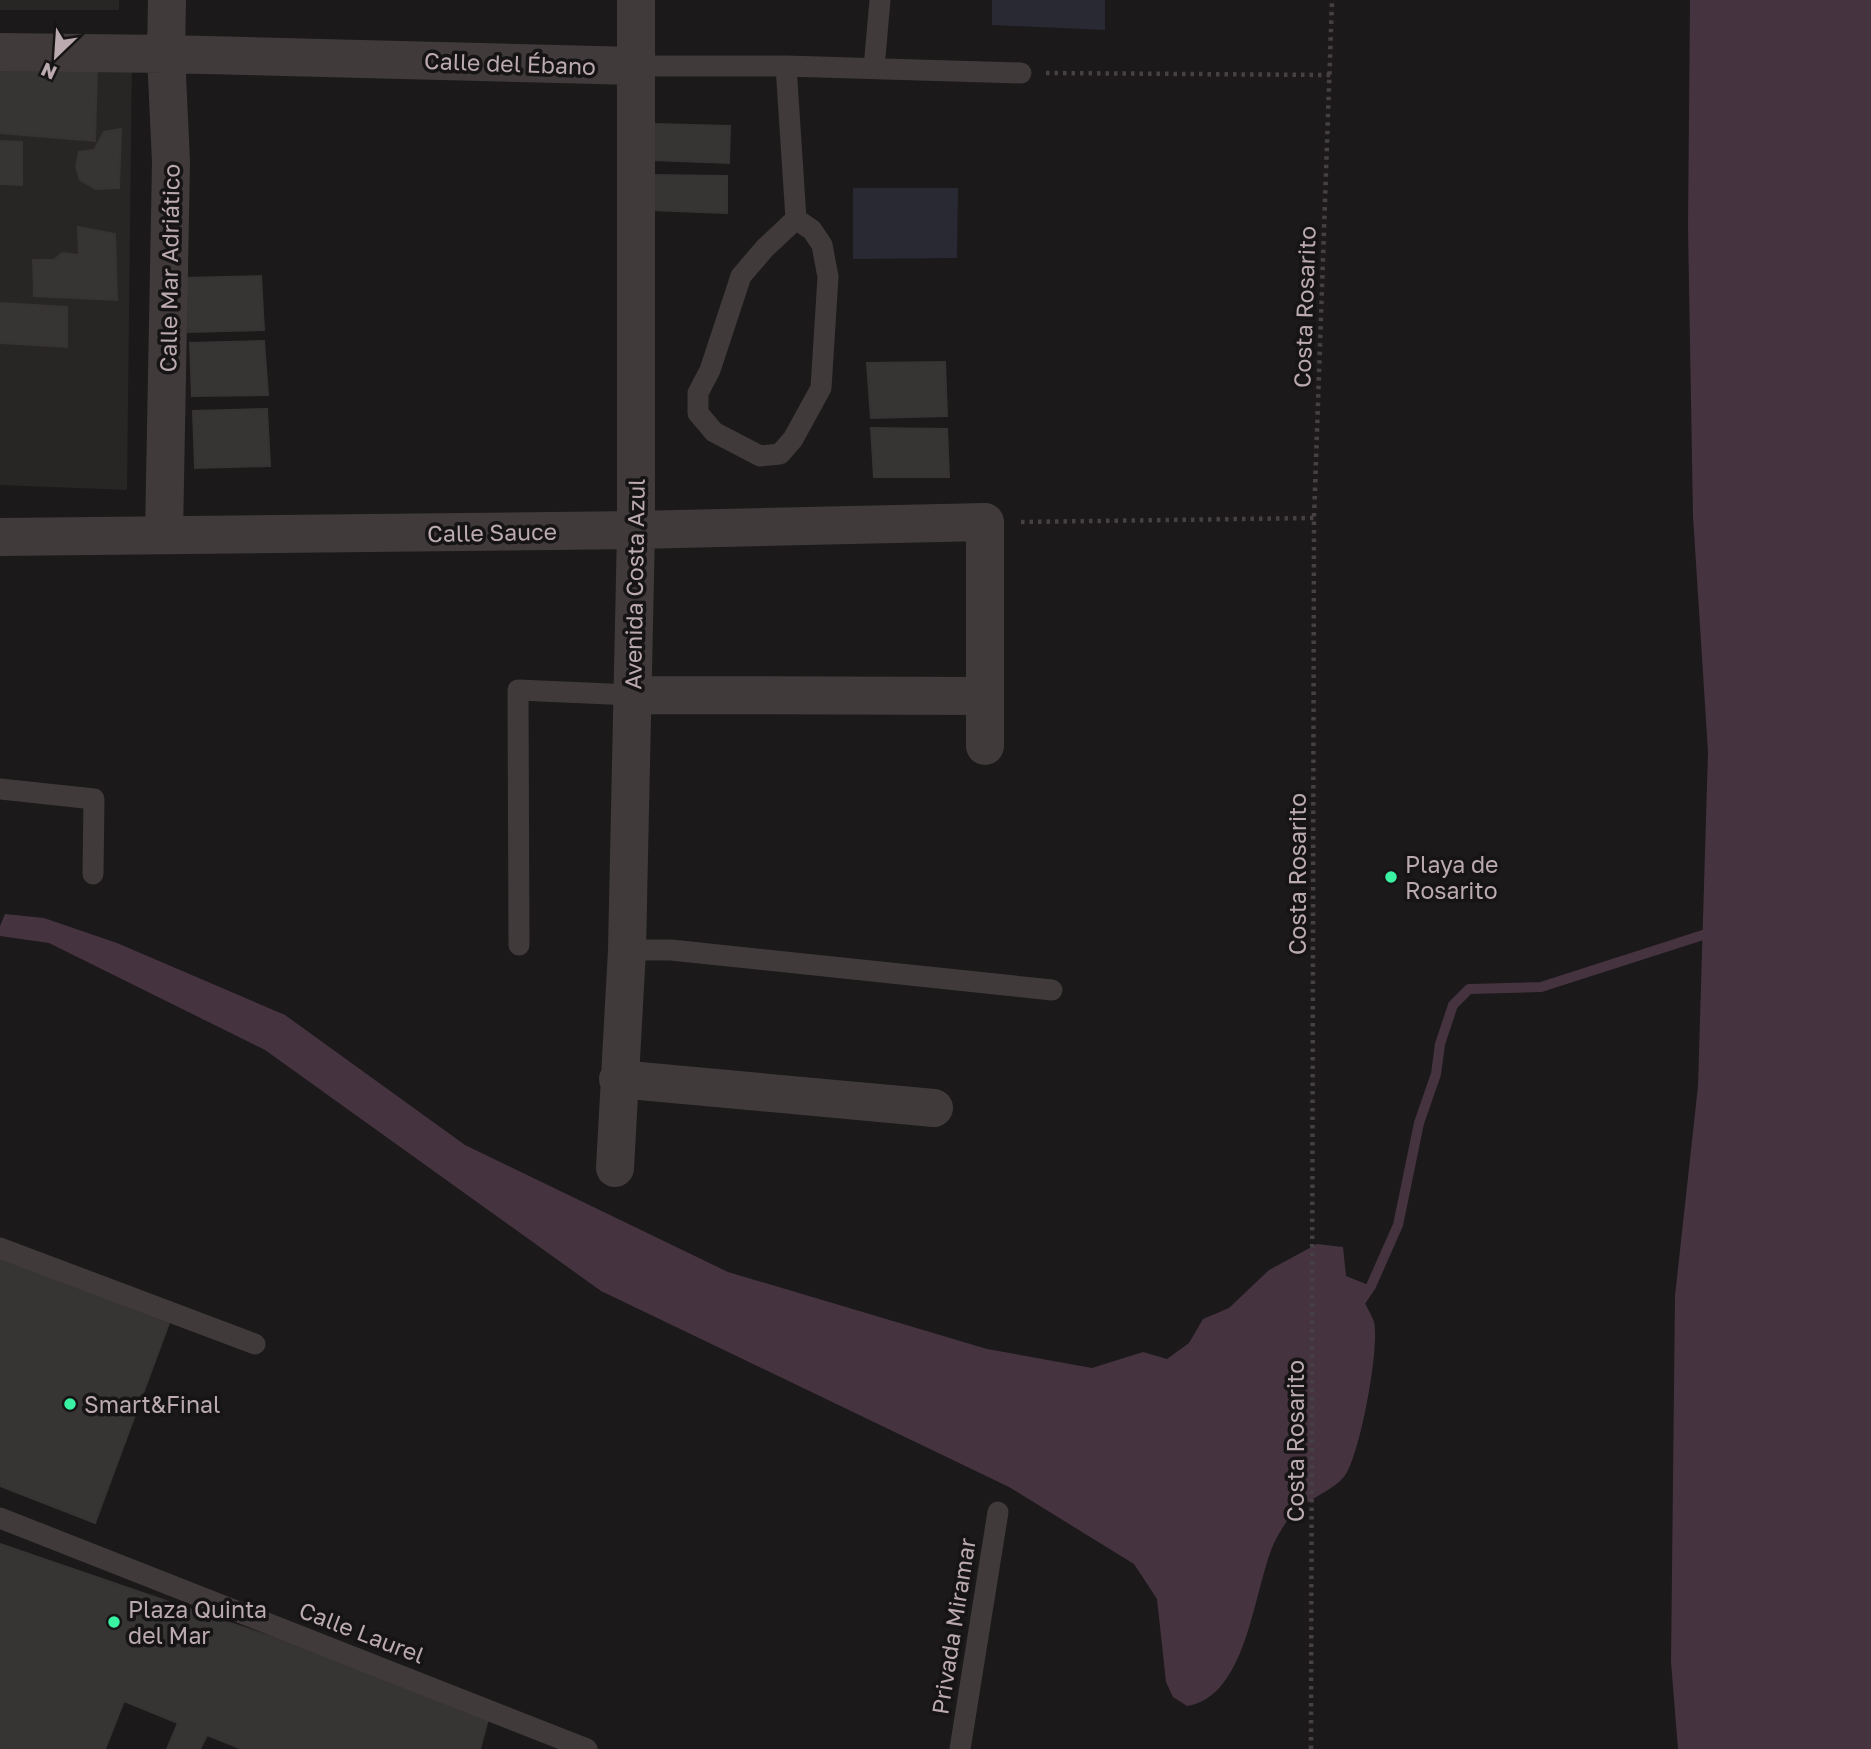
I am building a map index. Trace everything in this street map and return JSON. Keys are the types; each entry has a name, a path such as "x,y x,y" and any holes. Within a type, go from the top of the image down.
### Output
{"street":[{"name":"Calle Mar Adriático","path":"164,536 171,162 166,54 167,0"},
{"name":"Avenida Costa Azul","path":"615,1168 627,950 636,530 636,0"},
{"name":"Calle del Ébano","path":"0,52 635,66"},
{"name":"Calle Sauce","path":"0,537 636,530 985,522"},
{"path":"985,522 985,746"},
{"path":"632,695 985,696"},
{"path":"618,1079 934,1108"}],"lane":[{"path":"874,68 880,0"},
{"name":"Calle del Ébano","path":"635,66 786,66 1021,73"},
{"path":"786,66 796,219"},
{"path":"796,219 812,230 822,245 828,277 821,388 793,439 780,454 760,456 714,432 698,413 698,393 710,370 741,276 765,248 796,219"},
{"path":"519,945 518,690 632,695"},
{"path":"0,789 94,799 93,874"},
{"path":"627,950 671,950 1052,990"},
{"path":"0,1248 255,1344"},
{"name":"Privada Miramar","path":"960,1749 998,1512"},
{"name":"Calle Laurel","path":"0,1518 587,1749"}],"path":[{"name":"Costa Rosarito","path":"1311,1749 1314,518 1332,0"},
{"path":"1021,73 1330,75"},
{"path":"985,522 1314,518"}],"shaded area":[{"path":"0,0 119,0 119,10 0,10"},
{"path":"992,0 1105,0 1105,30 992,25"},
{"path":"1690,0 1871,0 1871,1749 1678,1749 1671,1662 1675,1296 1698,1086 1708,752 1693,516 1688,227"},
{"path":"132,58 127,490 0,485 0,61"},
{"path":"853,188 958,188 957,258 853,259"},
{"path":"5,914 44,918 117,943 285,1015 465,1145 728,1272 987,1349 1092,1368 1143,1352 1167,1359 1189,1343 1203,1319 1229,1308 1269,1270 1317,1244 1343,1247 1346,1276 1371,1286 1362,1298 1374,1322 1375,1335 1367,1401 1350,1466 1344,1477 1300,1508 1284,1525 1267,1561 1246,1637 1236,1662 1224,1682 1208,1698 1187,1706 1173,1697 1166,1682 1157,1599 1134,1564 1009,1487 601,1291 265,1050 49,943 0,936 0,926"}],"building":[{"path":"0,63 97,70 95,141 0,133"},
{"path":"653,124 730,126 729,163 653,160"},
{"path":"121,129 119,188 96,189 80,180 76,167 79,152 94,150 104,132"},
{"path":"0,141 22,142 22,185 0,184"},
{"path":"651,175 727,176 727,213 650,210"},
{"path":"78,227 115,234 117,300 34,296 33,260 54,260 62,253 79,255"},
{"path":"261,276 264,330 188,332 185,278"},
{"path":"0,303 67,307 67,347 0,343"},
{"path":"264,341 268,395 192,396 190,343"},
{"path":"945,362 947,416 871,418 867,363"},
{"path":"267,409 270,466 195,468 193,411"},
{"path":"871,428 947,429 949,477 874,477"},
{"name":"Smart&Final","path":"0,1253 169,1323 95,1523 0,1486"},
{"name":"Plaza Quinta del Mar","path":"0,1544 490,1712 480,1749 242,1749 207,1735 200,1749 167,1749 178,1723 124,1701 105,1749 0,1749"}],"waterway":[{"path":"1355,1310 1371,1286 1398,1225 1419,1123 1436,1074 1440,1044 1453,1005 1469,989 1541,987 1703,935"}],"place":[{"name":"Playa de Rosarito","path":"1391,877"},
{"name":"Smart&Final","path":"70,1404"},
{"name":"Plaza Quinta del Mar","path":"114,1622"}]}
